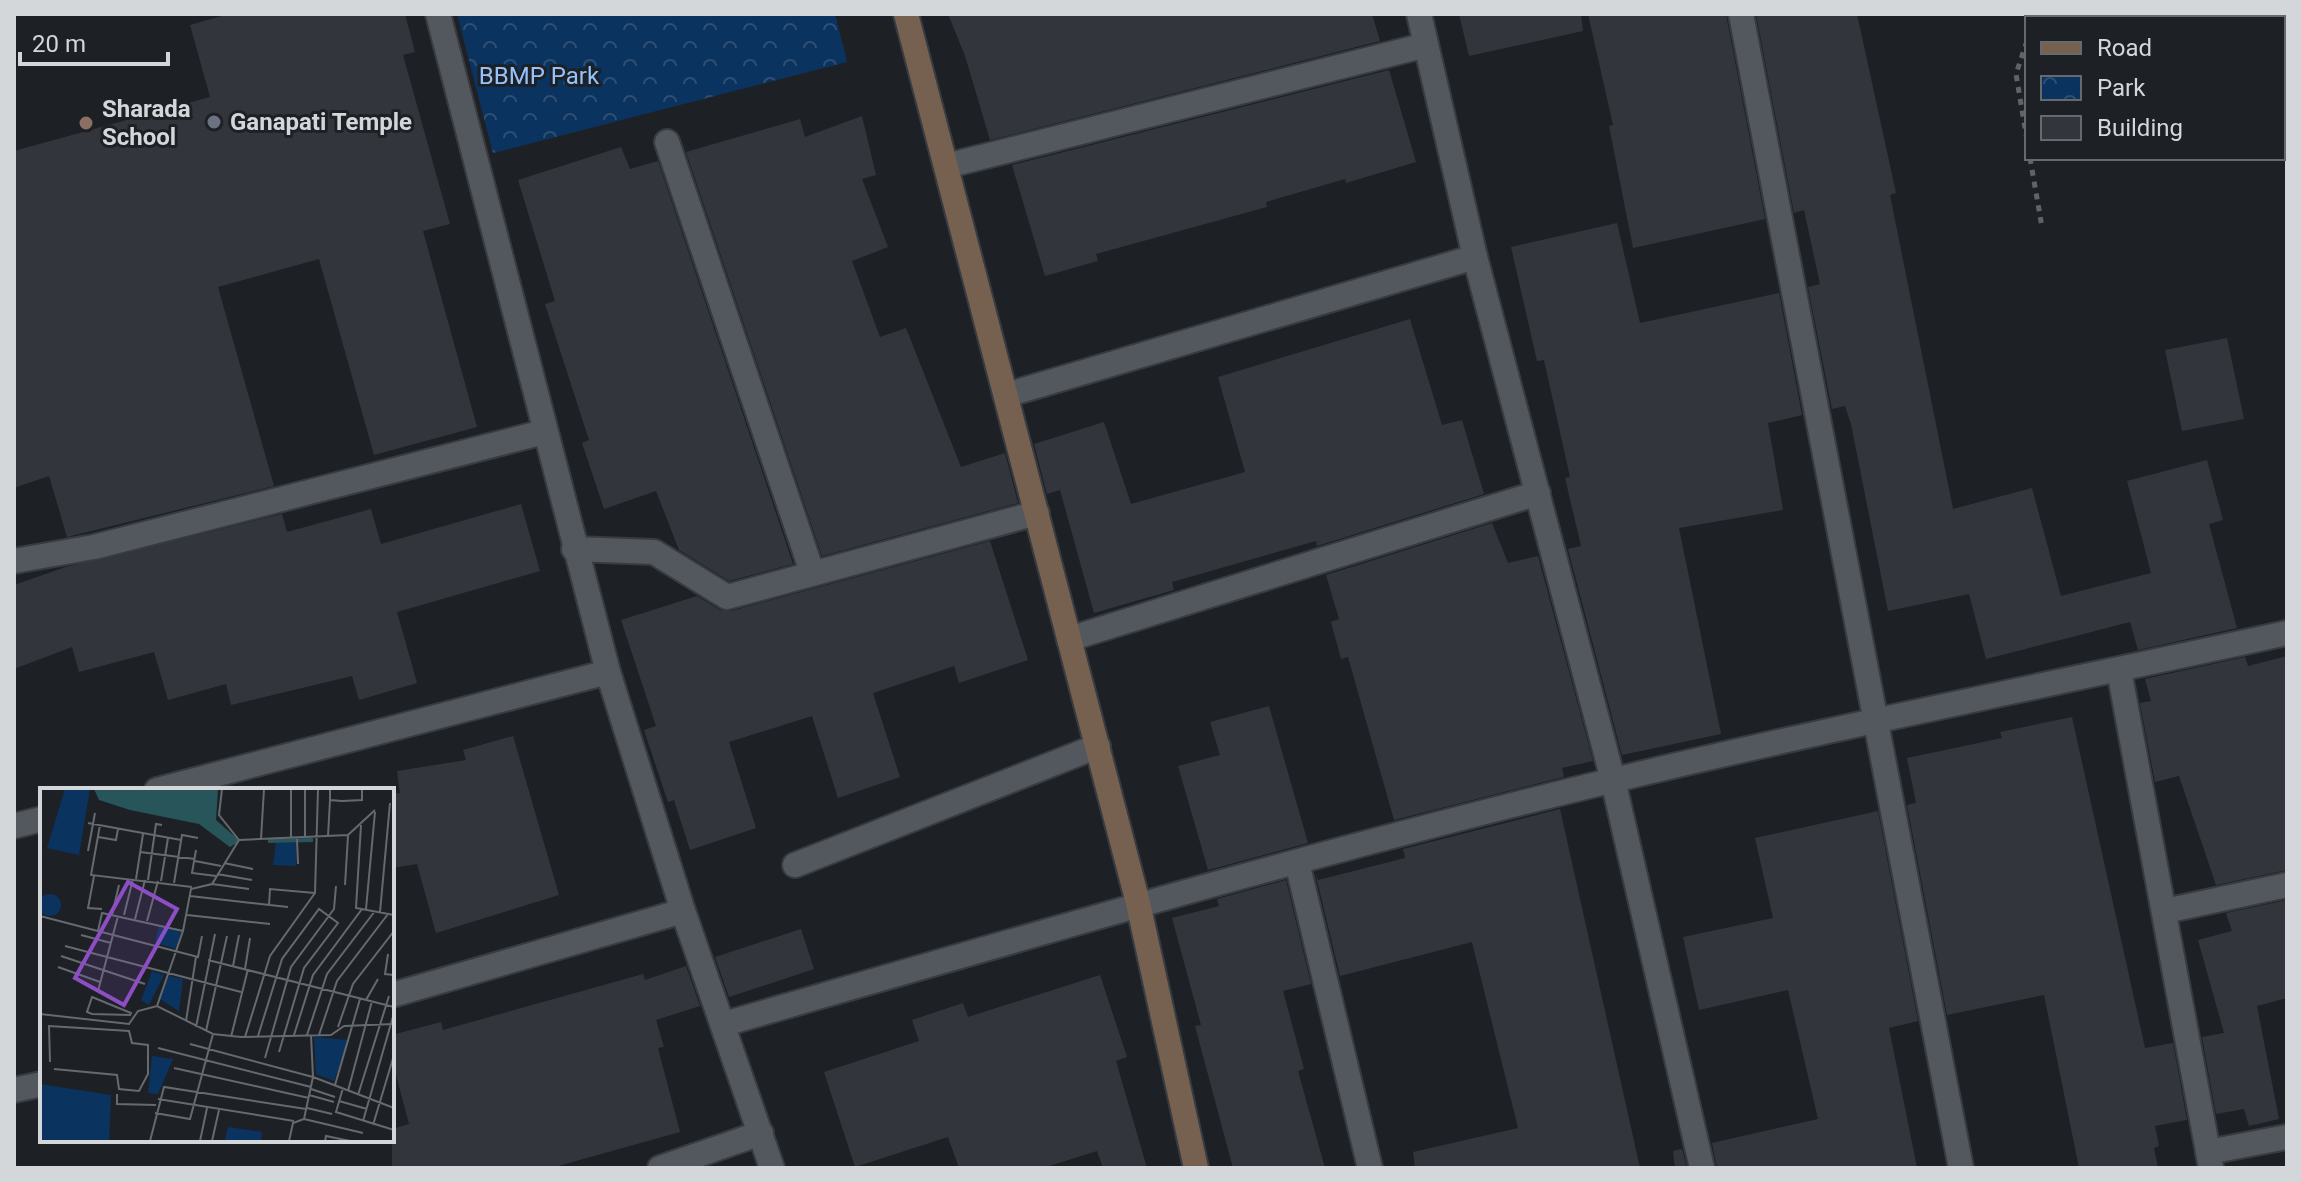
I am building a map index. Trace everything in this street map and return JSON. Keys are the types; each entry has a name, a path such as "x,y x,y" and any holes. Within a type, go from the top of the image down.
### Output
{"street":[{"path":"438,14 608,672 683,911 772,1168"},
{"path":"906,14 1138,903 1196,1168"},
{"path":"1419,14 1475,257 1613,780 1702,1168"},
{"path":"1741,14 1961,1168"},
{"path":"946,166 1426,45"},
{"path":"667,142 812,572"},
{"path":"1006,395 1475,257"},
{"path":"14,561 94,547 544,432"},
{"path":"1069,639 1538,493"},
{"path":"574,549 654,552 727,597 1037,513"},
{"path":"724,1024 1138,903 1613,780 2287,633"},
{"path":"2119,670 2210,1160 2287,1137"},
{"path":"165,788 608,672"},
{"path":"795,865 1098,746"},
{"path":"14,826 40,820"},
{"path":"1297,862 1370,1168"},
{"path":"2165,911 2287,885"},
{"path":"394,994 683,911"},
{"path":"14,1090 40,1084"},
{"path":"660,1168 761,1133"}],"path":[{"path":"2025,47 2016,74 2025,128"},
{"path":"2030,160 2042,227"}],"green space":[{"name":"BBMP Park","path":"457,14 835,14 847,62 493,153"}],"building":[{"path":"229,14 405,14 415,52 403,55 450,224 423,231 477,427 374,455 319,259 218,287 274,486 67,537 49,476 14,488 14,151 210,97 190,25"},
{"path":"948,14 1372,14 1380,41 990,140 965,56"},
{"path":"1459,14 1581,14 1583,31 1469,56"},
{"path":"1588,14 1726,14 1765,219 1633,248 1609,126 1613,125"},
{"path":"1756,14 1857,14 1896,193 1890,195 1953,509 2032,488 2061,596 2151,573 2127,481 2207,460 2223,520 2209,524 2237,628 2138,650 2130,622 1986,659 1969,594 1888,611 1851,424 1845,406 1832,409 1808,287 1820,284 1804,210 1794,213"},
{"path":"1389,70 1416,162 1346,183 1345,179 1266,202 1267,207 1096,254 1098,261 1045,276 1012,165"},
{"path":"862,116 876,175 862,179 888,247 852,261 880,337 906,328 961,467 1005,453 1018,503 822,556 686,152 800,119 805,137"},
{"path":"621,147 630,169 658,161 793,564 729,581 679,550 656,491 604,509 582,443 589,440 545,304 555,301 518,180"},
{"path":"1617,223 1640,323 1779,293 1802,415 1768,423 1783,510 1679,528 1721,734 1622,755 1568,549 1581,546 1565,478 1570,477 1544,360 1537,361 1511,247"},
{"path":"1410,319 1442,425 1462,420 1484,494 1317,546 1316,541 1172,582 1174,590 1094,613 1060,490 1047,494 1034,444 1104,422 1131,504 1245,472 1218,377"},
{"path":"2227,338 2244,419 2182,431 2165,350"},
{"path":"521,504 540,571 397,612 417,683 359,700 352,676 231,705 226,684 168,700 154,652 79,672 72,647 14,669 14,585 66,567 282,514 287,532 371,509 381,544"},
{"path":"1492,523 1508,563 1538,556 1593,761 1562,768 1564,777 1394,820 1348,657 1341,659 1331,622 1339,619 1326,575"},
{"path":"990,541 1028,660 959,683 954,666 873,693 900,777 838,798 812,716 729,742 756,828 690,850 674,800 668,802 644,730 656,726 621,620 697,596 720,610 731,611"},
{"path":"2287,656 2287,870 2216,885 2179,776 2155,782 2140,703 2151,701 2145,679 2245,657 2248,666"},
{"path":"1269,706 1308,843 1208,870 1178,766 1220,755 1210,722"},
{"path":"2072,717 2145,1048 2173,1043 2187,1120 2155,1126 2159,1146 2154,1148 2158,1168 2079,1168 2044,995 1947,1015 1907,805 1916,803 1907,758 2002,738 2000,732"},
{"path":"513,736 559,895 436,933 417,864 394,868 394,794 400,793 397,771 466,760 463,750"},
{"path":"1560,809 1640,1168 1415,1168 1413,1152 1518,1128 1472,942 1340,976 1315,872 1318,880 1405,858 1403,849"},
{"path":"1878,811 1918,1021 1889,1028 1917,1168 1717,1168 1712,1143 1818,1119 1788,990 1699,1010 1683,937 1773,918 1755,838"},
{"path":"1286,880 1311,984 1283,991 1304,1069 1298,1071 1325,1168 1233,1168 1195,1026 1201,1025 1172,918 1219,906 1217,899"},
{"path":"2287,900 2287,998 2257,1006 2279,1119 2249,1126 2244,1109 2216,1114 2202,1037 2224,1033 2198,940 2232,931 2226,913"},
{"path":"801,929 814,969 729,997 715,957"},
{"path":"686,966 700,1006 656,1020 664,1047 658,1048 680,1132 551,1168 392,1168 394,1128 409,1124 394,1068 394,1034 441,1022 443,1030 643,974 645,980"},
{"path":"1100,975 1127,1057 1116,1061 1147,1168 1103,1168 1097,1151 1043,1168 959,1168 948,1137 855,1167 824,1072 919,1041 912,1020 963,1003 968,1017"},
{"path":"1682,1149 1687,1168 1675,1168 1673,1151"}],"place":[{"name":"Ganapati Temple","path":"214,122"},
{"name":"Sharada School","path":"86,123"}]}
